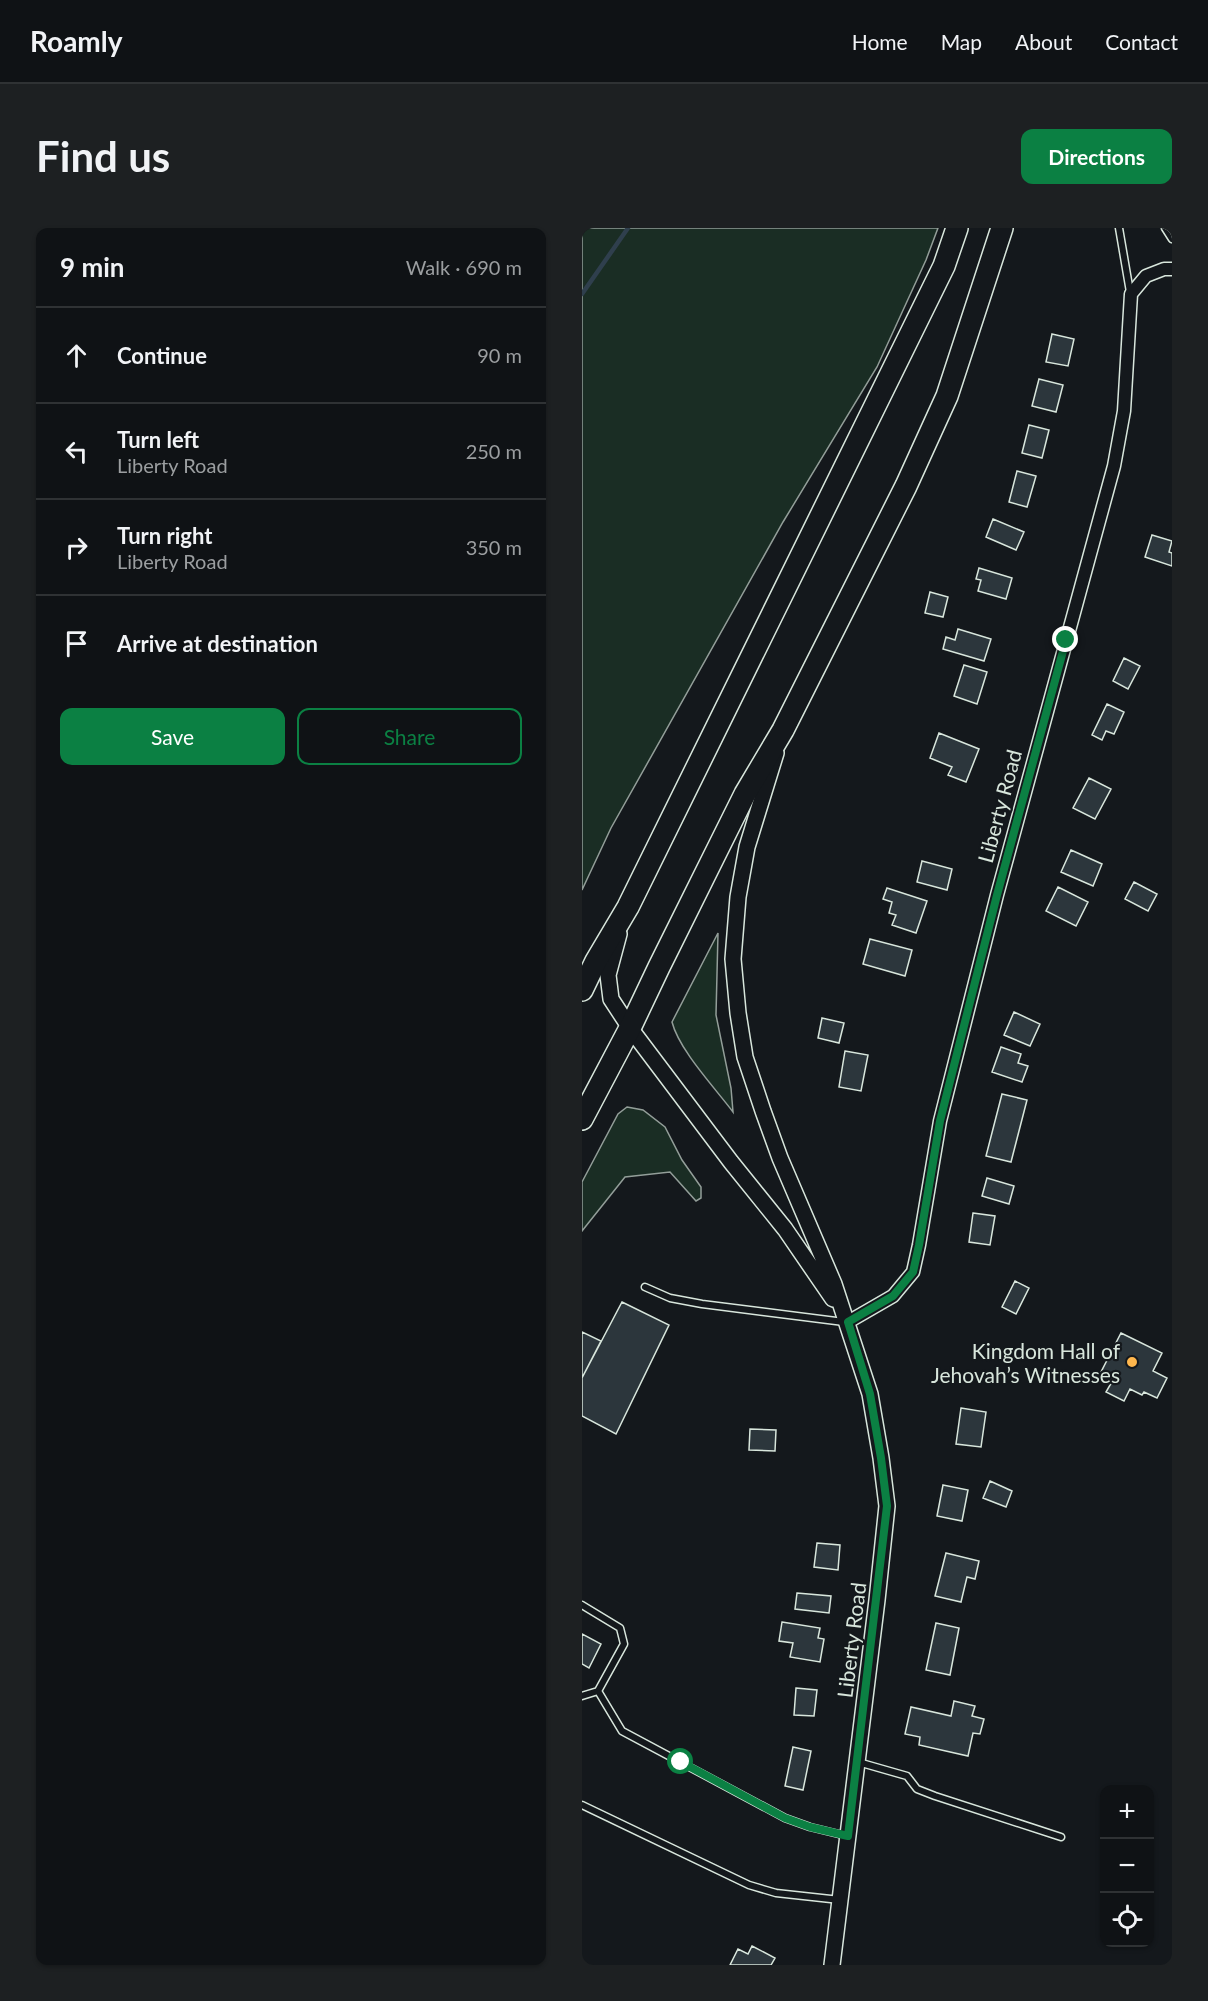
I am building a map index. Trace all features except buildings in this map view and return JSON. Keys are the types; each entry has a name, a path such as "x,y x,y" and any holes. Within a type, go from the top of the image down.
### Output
{"highway":[{"path":"582,990 628,906 944,266 957,228"},
{"path":"582,1119 630,1028 745,794 783,730 906,486 947,396 1002,228"}],"street":[{"path":"1131,294 1146,276 1164,269 1172,269"},
{"name":"Liberty Road","path":"848,1322 893,1296 913,1272 943,1110 997,895 1114,466 1124,411 1131,294"},
{"name":"Liberty Road","path":"783,730 747,848 738,897 733,959 738,1013 745,1057 766,1121 834,1284 870,1394 887,1506 832,1965"},
{"name":"Liberty Road","path":"628,906 608,975 611,999 630,1028 731,1162 785,1229 848,1322"}],"lane":[{"path":"1119,228 1131,294"},
{"path":"1165,228 1172,239"},
{"path":"645,1287 680,1300 848,1322"},
{"path":"582,1605 620,1628 624,1644 598,1691 582,1696"},
{"path":"598,1691 622,1731 785,1818 848,1836"},
{"path":"857,1762 907,1776 917,1789 935,1796 1061,1837"},
{"path":"582,1805 749,1885 776,1893 840,1900"}],"green space":[{"path":"582,228 938,228 926,260 877,367 783,522 611,828 582,890"},
{"path":"718,933 716,1015 731,1088 733,1112 698,1068 682,1044 672,1022"},
{"path":"627,1107 643,1110 665,1127 682,1160 701,1187 701,1198 696,1201 670,1172 625,1177 582,1231 582,1182 618,1114"}],"waterway":[{"path":"582,294 628,228"}],"place":[{"name":"Kingdom Hall of Jehovah’s Witnesses","path":"1132,1362"}],"route":[{"path":"681,1762 785,1818 848,1836 887,1506 870,1394 848,1322 893,1296 913,1272 940,1121 997,895 1066,640"}]}
